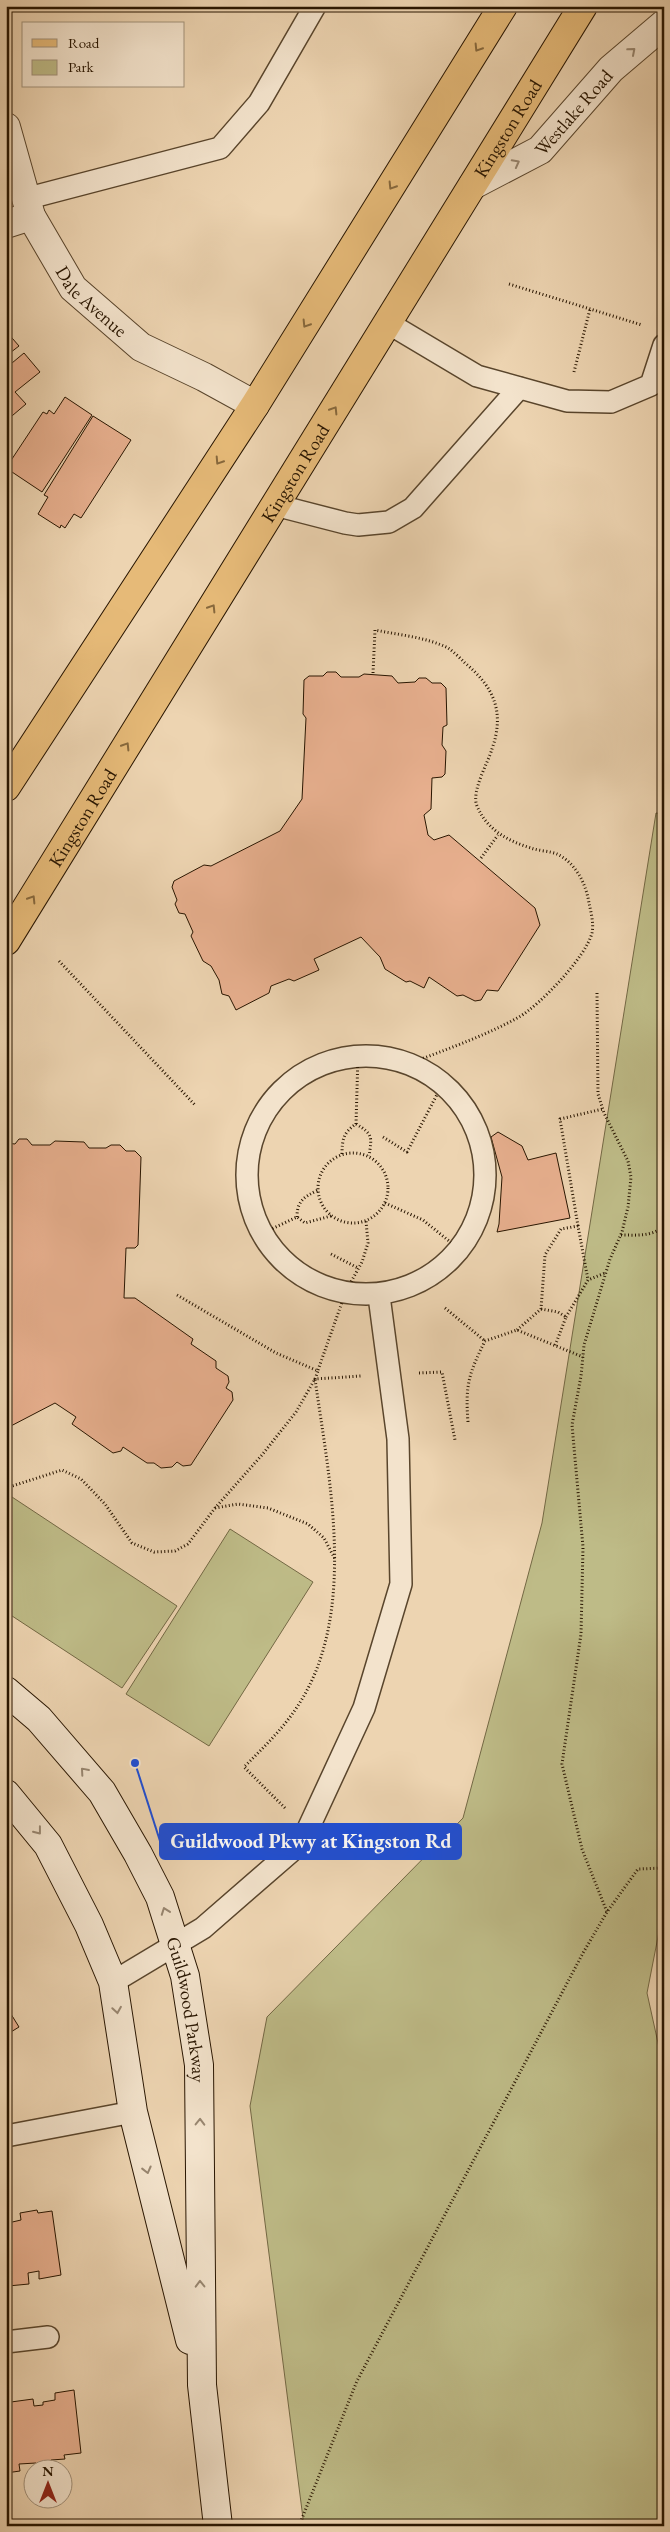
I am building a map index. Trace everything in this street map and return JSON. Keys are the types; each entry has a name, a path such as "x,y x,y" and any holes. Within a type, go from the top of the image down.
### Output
{"main road":[{"path":"6,787 255,406 504,6"},
{"name":"Kingston Road","path":"6,941 583,6"}],"street":[{"name":"Westlake Road","path":"473,185 540,150 611,69 664,24"},
{"name":"Dale Avenue","path":"6,127 21,213 73,288 141,347 204,377 255,406"},
{"name":"Guildwood Parkway","path":"6,1691 39,1718 102,1792 138,1854 155,1889 176,1943 185,1976 199,2065 202,2386 218,2526"},
{"name":"Guildwood Parkway","path":"6,1794 48,1845 88,1925 113,1982 133,2112 202,2386"}],"lane":[{"path":"21,213 220,148 259,103 315,6"},
{"path":"388,323 477,376 567,401 611,402 651,385 664,346"},
{"path":"275,505 358,525 390,522 413,508 519,388"},
{"path":"358,1055 411,1064 455,1094 482,1141 485,1195 464,1244 424,1280 379,1296 320,1286 276,1255 263,1233 250,1209 246,1156 267,1106 307,1070 358,1055"},
{"path":"113,1982 204,1928 302,1842 364,1708 401,1584 398,1439 379,1296"},
{"path":"6,2136 133,2112"},
{"path":"6,2342 48,2337"}],"path":[{"path":"103,9 118,6"},
{"path":"509,284 645,327"},
{"path":"567,401 590,309"},
{"path":"373,673 375,630 426,640 449,649 482,677 494,697 498,727 492,749 478,784 476,804 485,820 498,835 532,848 557,854 575,869 587,889 591,912 592,932 582,954 557,983 521,1016 494,1030 411,1064"},
{"path":"481,858 498,835"},
{"path":"59,961 196,1106"},
{"path":"596,993 598,1094 602,1109 628,1162 630,1177 628,1207 621,1235 606,1273 584,1345 572,1425 583,1547 581,1634 562,1764 582,1849 607,1912"},
{"path":"356,1124 358,1055"},
{"path":"382,1137 407,1152 442,1085"},
{"path":"588,1280 560,1119 602,1109"},
{"path":"342,1154 342,1140 347,1130 356,1124"},
{"path":"356,1124 367,1131 371,1138 369,1156"},
{"path":"351,1152 369,1156 385,1171 388,1182 385,1203 380,1211 366,1221 342,1222 331,1216 324,1209 318,1190 318,1178 324,1167 332,1159 342,1154 351,1152"},
{"path":"297,1217 297,1207 301,1199 318,1190"},
{"path":"385,1203 424,1220 459,1249"},
{"path":"297,1217 305,1223 331,1216"},
{"path":"263,1233 297,1217"},
{"path":"6,1488 62,1470 81,1479 105,1504 132,1543 154,1552 175,1551 188,1544 215,1508 262,1456 296,1412 315,1379 346,1291 368,1243 366,1221"},
{"path":"468,1422 466,1394 472,1366 486,1341 517,1330 541,1309 545,1255 561,1229 578,1226"},
{"path":"621,1235 647,1234 658,1231 664,1226"},
{"path":"331,1254 358,1268"},
{"path":"555,1346 566,1317 588,1280 606,1273"},
{"path":"177,1295 276,1353 318,1370"},
{"path":"444,1308 486,1341"},
{"path":"541,1309 558,1312 566,1317"},
{"path":"517,1330 583,1358"},
{"path":"315,1379 442,1372 455,1440"},
{"path":"307,1831 244,1767 278,1733 300,1702 318,1662 330,1616 336,1561 330,1494 315,1379"},
{"path":"215,1508 238,1504 268,1508 308,1524 324,1538 336,1561"},
{"path":"299,2526 357,2381 583,1953 607,1912 638,1869 664,1868"}],"green space":[{"path":"656,813 664,814 664,1906 647,1993 664,2070 664,2526 304,2526 250,2106 267,2017 463,1818 542,1523"},
{"path":"12,1497 177,1606 122,1688 6,1612 6,1506"},
{"path":"230,1529 313,1582 209,1746 126,1694"}],"building":[{"path":"6,331 19,346 6,356"},
{"path":"24,353 40,372 15,392 26,404 6,421 6,368"},
{"path":"65,397 92,415 42,492 6,468 43,412 47,414 49,410 54,414"},
{"path":"93,416 131,440 81,518 74,514 65,528 61,525 60,528 38,514 48,497 44,495"},
{"path":"327,672 336,672 341,677 359,677 364,674 392,676 398,683 415,682 419,678 426,678 432,683 441,683 446,688 447,725 443,727 442,745 446,751 445,774 442,777 432,778 431,809 424,815 428,835 434,840 449,835 535,908 540,925 498,991 487,990 481,1000 475,1001 463,995 457,996 429,977 424,988 410,981 406,982 385,969 380,957 361,937 314,959 319,970 294,981 289,979 271,986 269,993 236,1010 229,996 222,994 219,980 211,966 203,961 191,936 193,932 185,914 179,913 175,904 177,900 172,887 174,881 204,865 211,866 280,831 302,799 306,718 303,714 304,680 309,676 323,676"},
{"path":"498,1132 522,1146 528,1160 556,1153 570,1218 497,1232 502,1177 491,1137"},
{"path":"19,1139 27,1139 32,1145 50,1145 55,1141 84,1142 89,1148 106,1148 111,1145 120,1145 126,1151 135,1151 141,1157 138,1245 135,1248 126,1248 124,1298 135,1298 193,1339 191,1344 216,1361 216,1368 228,1376 229,1382 226,1388 232,1392 233,1400 191,1465 183,1466 177,1462 172,1467 161,1468 154,1463 147,1463 123,1447 121,1451 113,1453 72,1424 76,1417 55,1403 7,1428 10,1436 6,1441 6,1143 15,1144"},
{"path":"6,2006 19,2027 6,2035"},
{"path":"37,2210 38,2213 52,2211 61,2275 39,2279 39,2271 28,2273 29,2284 8,2286 6,2219 8,2223 21,2220 20,2213"},
{"path":"74,2390 81,2453 64,2455 65,2459 22,2460 22,2464 19,2464 20,2471 6,2473 6,2409 11,2409 11,2402 33,2399 34,2406 43,2405 43,2402 55,2400 55,2393"}],"place":[{"name":"Guildwood Pkwy at Kingston Rd","path":"135,1763"}]}
